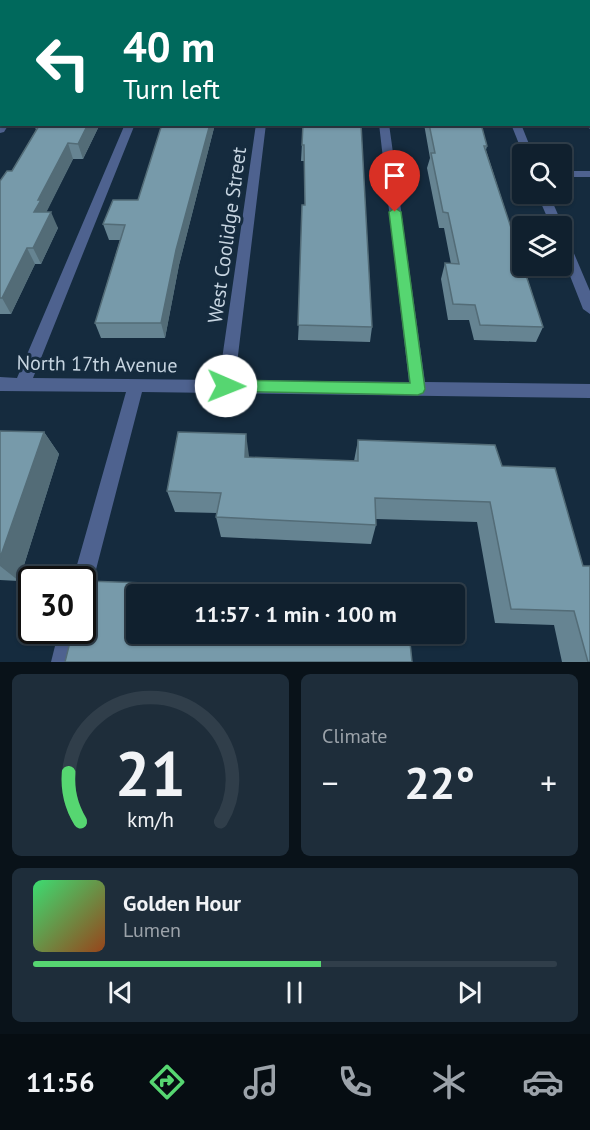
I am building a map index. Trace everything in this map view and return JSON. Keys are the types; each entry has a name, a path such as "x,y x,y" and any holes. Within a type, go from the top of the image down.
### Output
{"street":[{"path":"22,384 129,126"},
{"name":"West Coolidge Street","path":"226,386 261,126"},
{"path":"384,126 418,389"},
{"path":"517,126 524,144"},
{"path":"572,174 590,174"},
{"path":"572,264 590,309"},
{"name":"North 17th Avenue","path":"0,384 590,391"},
{"path":"87,566 136,386"},
{"path":"62,662 66,644"}],"building":[{"path":"39,126 87,126 78,144 68,143 38,200 41,200 34,212 51,212 33,248 27,248 0,298 0,181 7,171 12,171"},
{"path":"161,126 209,126 176,250 161,323 95,323 125,225 103,224 113,200 138,200"},
{"path":"303,126 361,126 372,327 298,325 302,205 305,205 304,145 302,145"},
{"path":"429,126 482,126 487,146 484,146 512,231 512,276 526,276 543,327 480,325 475,305 453,304 445,263 459,264 448,213 443,212 431,153 435,153"},
{"path":"0,431 44,432 0,558"},
{"path":"178,432 246,434 245,457 358,461 358,440 495,445 502,466 555,468 583,566 590,566 590,662 588,662 574,611 511,609 490,502 375,498 376,525 216,517 221,493 167,491"},
{"path":"96,581 173,584 126,584 126,644 410,644 412,662 65,662 70,644 96,644"}],"route":[{"path":"226,386 418,389 395,212"}]}
